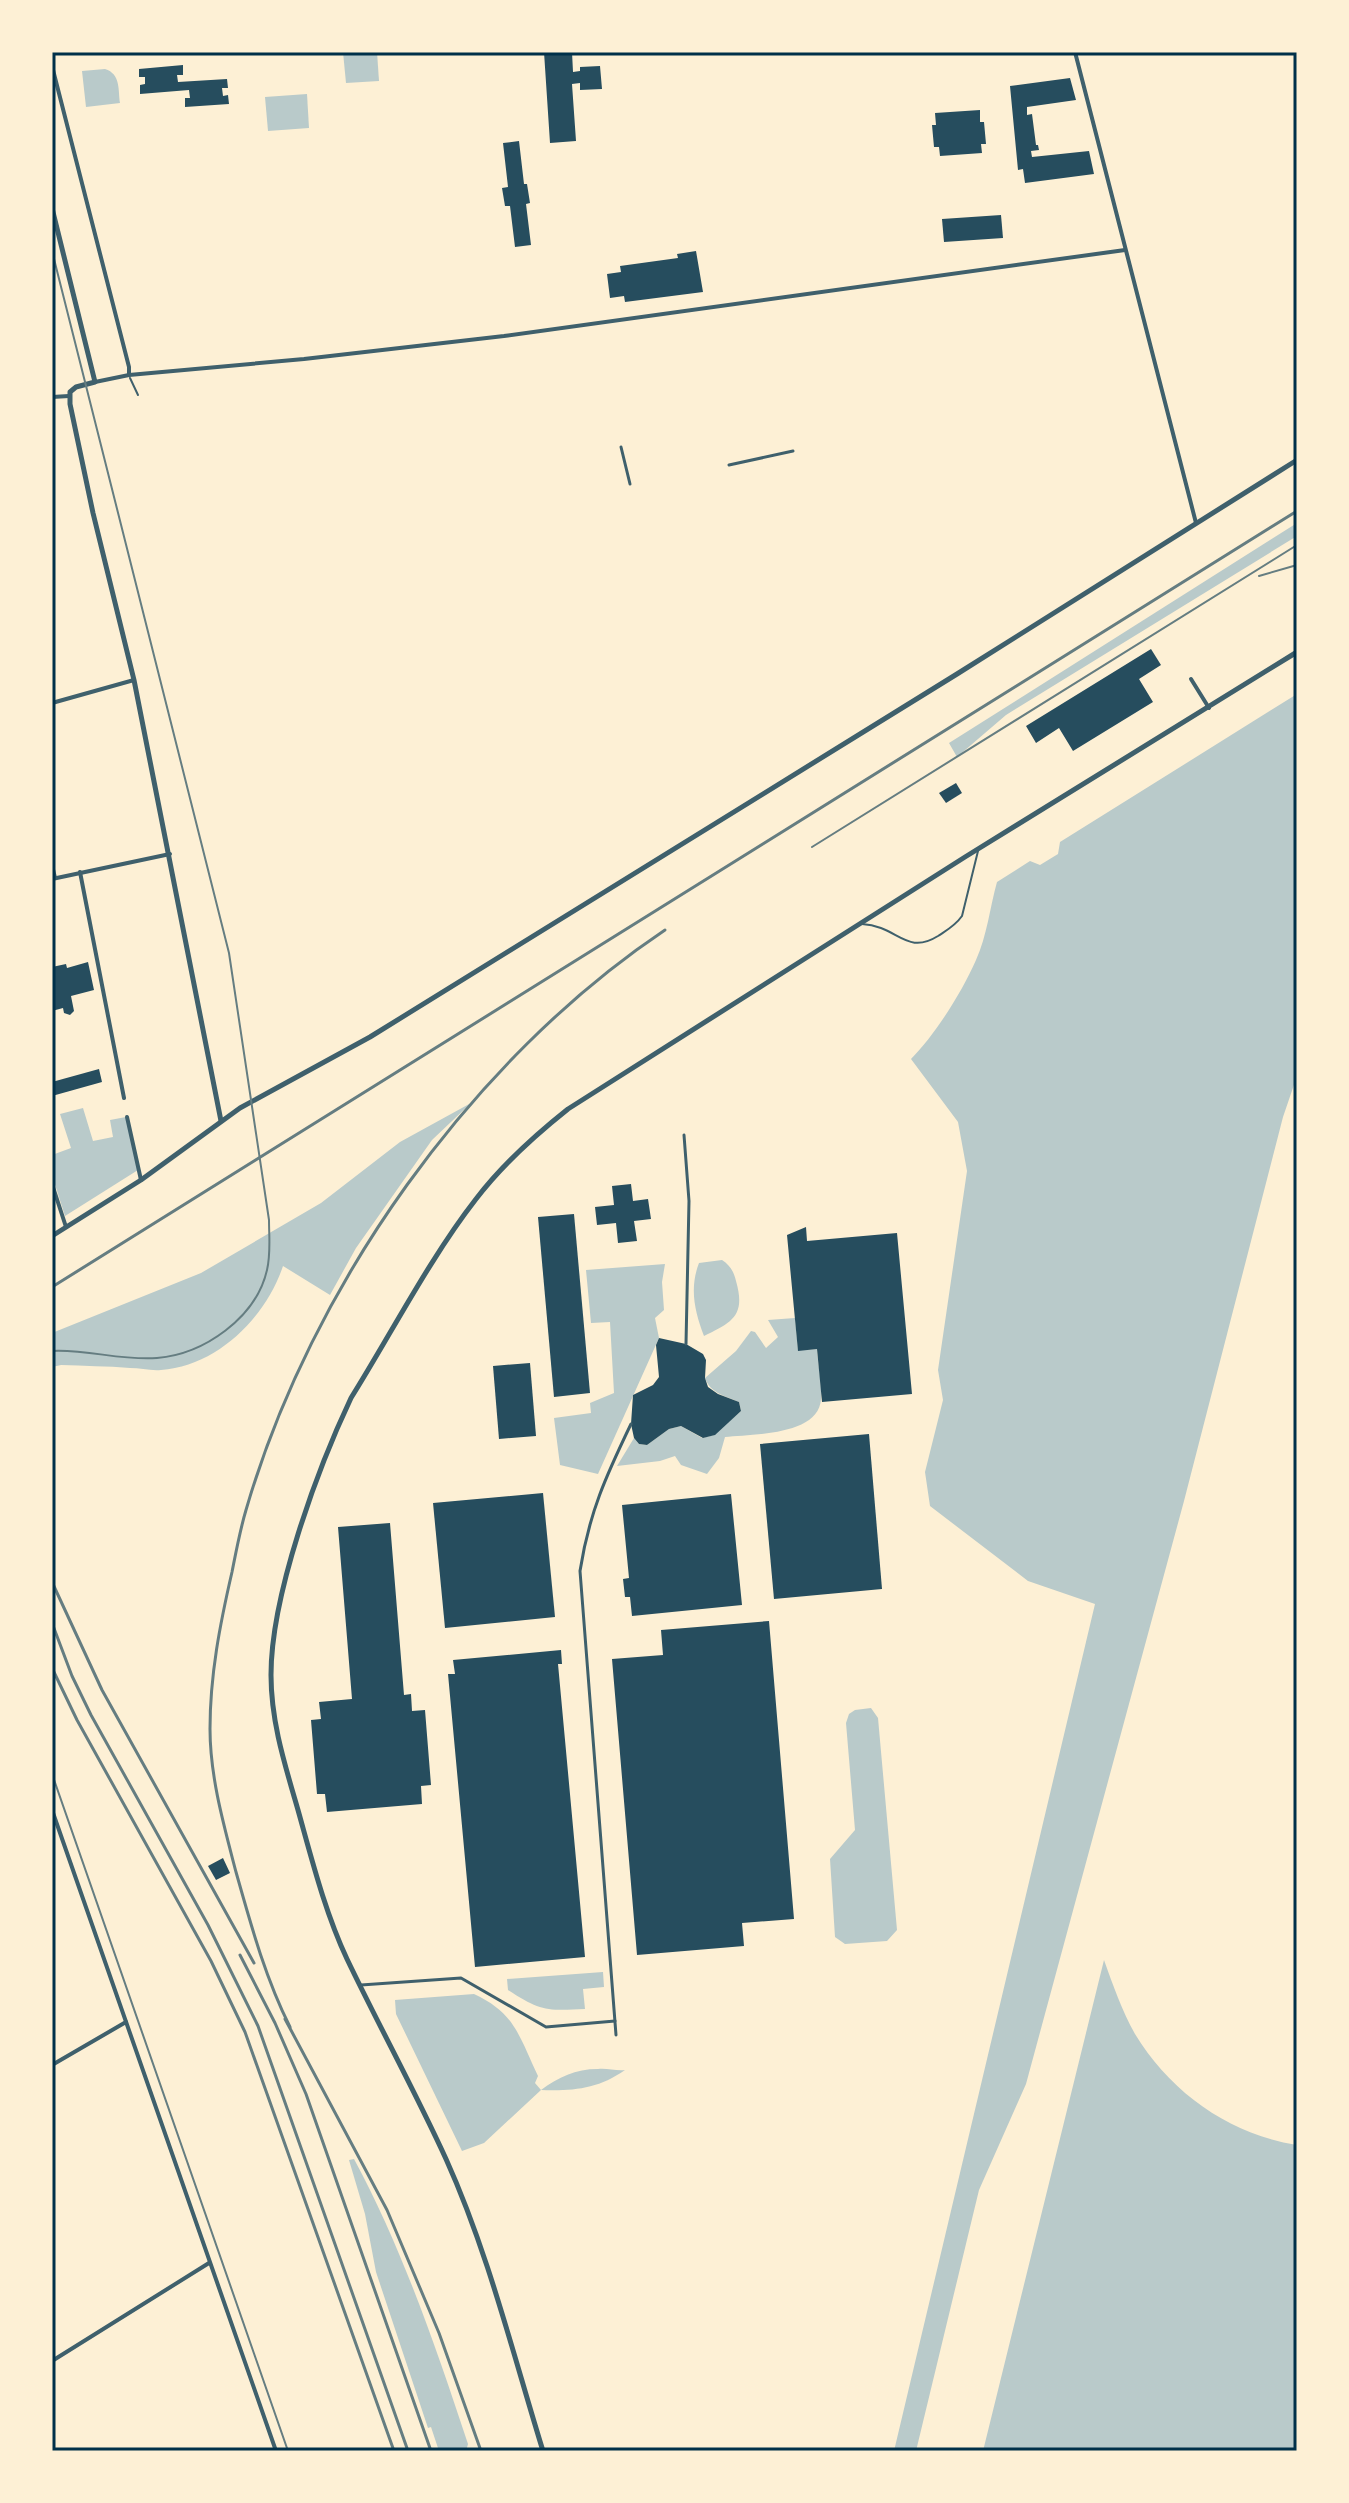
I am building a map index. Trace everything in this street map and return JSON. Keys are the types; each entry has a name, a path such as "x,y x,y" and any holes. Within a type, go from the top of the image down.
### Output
{"street":[{"path":"1075,52 1196,523"},
{"path":"52,66 129,375"},
{"path":"52,208 95,382"},
{"path":"52,397 69,396 76,387 129,375 504,336 1125,250"},
{"path":"69,396 93,513 134,680 221,1121"},
{"path":"621,447 630,484"},
{"path":"729,465 793,451"},
{"path":"52,1236 141,1180 221,1121 370,1037 1297,460"},
{"path":"543,2451 457,2186 333,1927 279,1746 272,1704 271,1671 279,1613 306,1512 351,1398 464,1216 534,1136 590,1092 1297,652"},
{"path":"1191,679 1209,708"},
{"path":"52,703 134,680"},
{"path":"52,865 53,878 170,854"},
{"path":"80,872 124,1097"},
{"path":"127,1117 141,1180"},
{"path":"684,1135 689,1201 686,1344"},
{"path":"52,1184 66,1227"},
{"path":"616,2035 580,1571 585,1537 601,1486 631,1424"},
{"path":"52,1810 276,2451"},
{"path":"361,1985 461,1978 546,2027 615,2021"},
{"path":"52,2064 126,2022"},
{"path":"52,2361 209,2263"}],"lane":[{"path":"129,375 138,395"},
{"path":"861,924 886,928 919,945 956,925 962,916 978,850"}],"shaded area":[{"path":"343,52 377,52 379,81 346,83"},
{"path":"105,69 116,79 120,103 86,107 82,71"},
{"path":"307,94 309,128 268,131 265,97"},
{"path":"1297,523 1297,536 1006,715 957,757 949,743"},
{"path":"1297,694 1297,1076 1283,1117 1184,1501 1026,2084 979,2190 916,2451 894,2451 1095,1604 1028,1581 930,1506 925,1472 943,1400 938,1370 967,1171 958,1122 911,1059 938,1026 970,972 983,941 997,882 1030,861 1040,865 1058,854 1060,842"},
{"path":"471,1103 432,1140 356,1248 330,1295 283,1266 265,1303 252,1320 237,1336 202,1359 157,1370 52,1367 52,1333 201,1273 321,1203 400,1142"},
{"path":"83,1108 93,1141 113,1137 110,1120 126,1117 138,1170 65,1216 52,1175 52,1155 71,1148 60,1114"},
{"path":"722,1260 735,1278 739,1293 738,1310 729,1322 704,1336 694,1300 696,1273 699,1263"},
{"path":"665,1264 662,1282 664,1310 655,1318 659,1338 598,1474 560,1465 554,1418 591,1413 590,1403 614,1393 610,1322 591,1323 586,1270"},
{"path":"795,1318 798,1350 817,1349 821,1399 817,1411 809,1420 782,1431 725,1437 719,1458 707,1474 681,1465 675,1456 617,1466 634,1438 639,1444 647,1445 669,1429 681,1426 702,1438 714,1435 741,1411 739,1402 714,1391 705,1378 736,1351 751,1331 766,1348 778,1337 768,1320"},
{"path":"871,1708 878,1718 897,1930 887,1941 845,1944 835,1937 830,1859 855,1830 846,1723 849,1714 855,1710"},
{"path":"1104,1960 1135,2034 1166,2075 1204,2108 1225,2121 1297,2145 1297,2451 983,2451"},
{"path":"603,1972 604,1987 583,1989 585,2009 544,2008 508,1990 507,1979"},
{"path":"474,1994 499,2009 514,2027 538,2076 535,2083 541,2090 484,2143 462,2151 396,2014 395,2000"},
{"path":"582,2070 625,2070 585,2088 541,2090"},
{"path":"354,2159 388,2227 417,2298 468,2444 466,2451 439,2451 431,2427 428,2428 376,2272 365,2214 349,2160"}],"building":[{"path":"544,52 572,52 573,72 580,71 580,67 600,66 602,89 580,90 580,83 572,84 576,141 550,143"},
{"path":"183,65 183,75 177,75 178,82 227,79 228,88 222,88 223,96 228,95 229,104 185,107 185,98 190,98 189,90 140,94 140,85 145,84 145,77 139,77 139,69"},
{"path":"1070,78 1076,100 1027,107 1027,115 1032,114 1039,150 1031,151 1032,157 1089,151 1094,174 1025,183 1023,169 1018,170 1010,86"},
{"path":"980,110 986,144 981,144 982,153 940,156 939,147 934,147 932,125 936,125 935,113"},
{"path":"519,141 524,184 527,184 530,203 526,204 531,245 515,247 510,206 505,206 502,188 508,187 503,143"},
{"path":"1001,215 1003,238 944,242 942,219"},
{"path":"696,251 703,292 625,302 624,296 610,298 607,274 621,272 620,266 678,258 677,254"},
{"path":"1151,649 1161,665 1139,679 1153,702 1073,751 1059,728 1036,743 1026,726"},
{"path":"956,783 962,793 946,803 939,793"},
{"path":"88,962 94,990 71,996 74,1011 70,1015 64,1013 63,1008 52,1011 52,967 66,964 67,968"},
{"path":"99,1069 102,1082 52,1096 52,1082"},
{"path":"631,1184 633,1201 648,1199 651,1219 634,1221 637,1241 618,1243 616,1223 597,1225 595,1207 614,1205 612,1186"},
{"path":"574,1214 590,1393 554,1397 538,1217"},
{"path":"806,1227 807,1241 897,1233 912,1394 822,1402 817,1349 798,1351 787,1235"},
{"path":"659,1338 686,1344 703,1354 708,1387 739,1402 741,1411 715,1435 703,1438 681,1426 669,1429 647,1445 639,1444 634,1438 631,1424 633,1395 653,1385 659,1377 656,1345"},
{"path":"530,1363 536,1436 499,1439 493,1366"},
{"path":"869,1434 882,1589 774,1599 760,1444"},
{"path":"543,1493 555,1617 445,1628 433,1503"},
{"path":"731,1494 742,1605 632,1616 630,1597 625,1597 623,1579 629,1578 622,1505"},
{"path":"390,1523 404,1695 411,1694 412,1711 425,1710 431,1785 421,1786 422,1804 327,1812 325,1794 317,1794 311,1720 321,1719 319,1702 352,1699 338,1527"},
{"path":"769,1621 794,1919 742,1923 744,1946 637,1955 612,1659 663,1655 661,1630"},
{"path":"561,1650 562,1664 558,1664 585,1957 475,1967 448,1674 455,1674 453,1660"},
{"path":"223,1858 230,1873 216,1880 208,1866"}],"tram line":[{"path":"52,251 229,953 269,1220 270,1245 267,1270 252,1303 240,1318 210,1341 175,1355 157,1358 52,1351"},
{"path":"812,847 1297,545"},
{"path":"1259,576 1297,565"},
{"path":"52,1774 288,2451"}],"railway":[{"path":"52,1287 1297,511"},
{"path":"290,2027 253,1931 218,1801 212,1765 210,1709 216,1650 246,1510 275,1426 312,1343 356,1262 407,1185 464,1112 527,1044 594,983 665,930"},
{"path":"52,1582 102,1690 254,1963"},
{"path":"52,1623 91,1715 208,1925 258,2026 408,2451"},
{"path":"52,1668 77,1720 211,1961 245,2032 394,2451"},
{"path":"240,1955 275,2023 306,2094 431,2451"},
{"path":"285,2019 387,2210 439,2333 481,2451"}]}
